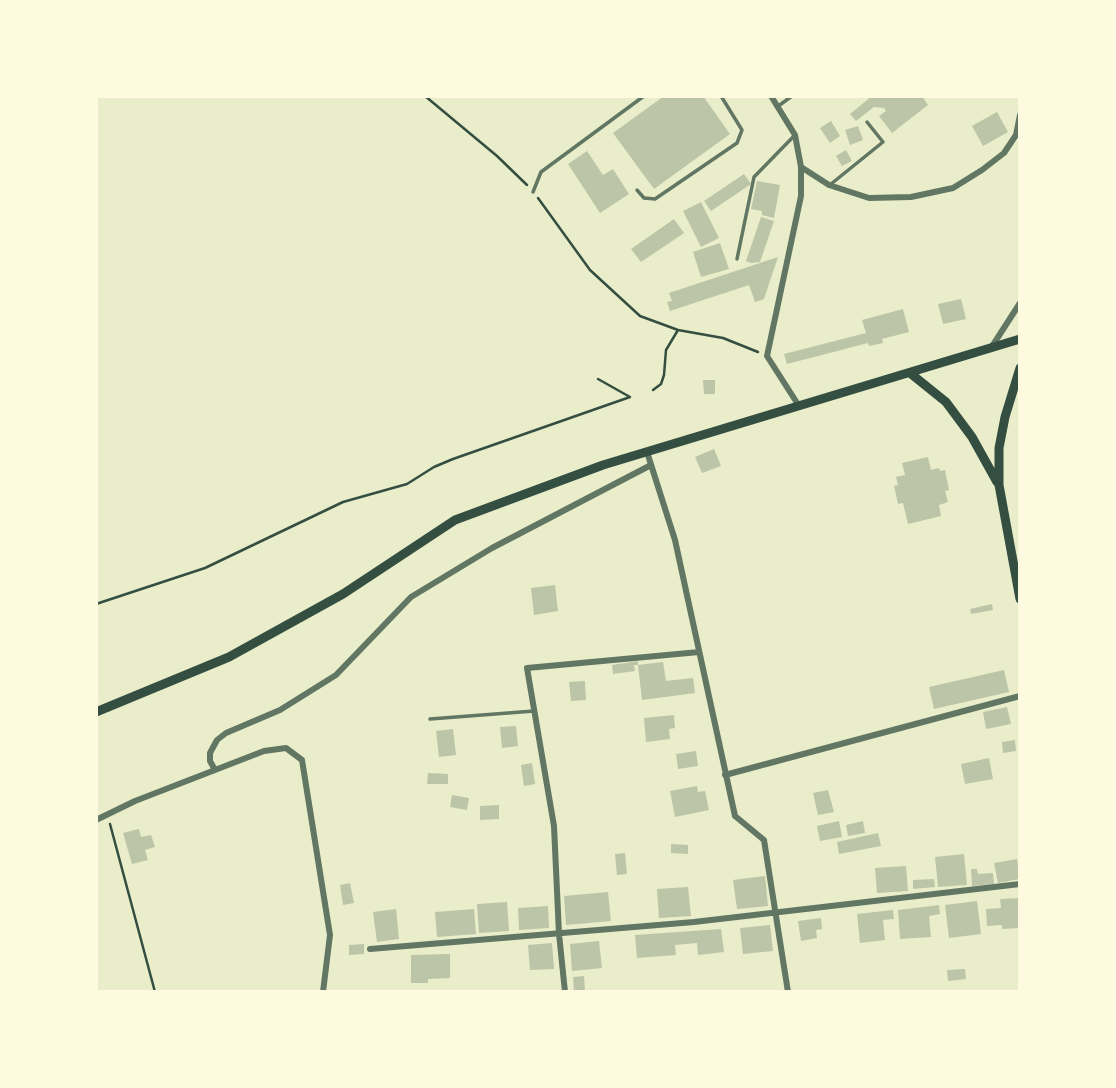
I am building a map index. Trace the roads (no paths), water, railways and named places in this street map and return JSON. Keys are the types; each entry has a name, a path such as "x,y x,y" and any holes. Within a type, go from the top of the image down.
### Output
{"main road":[{"path":"96,712 229,657 342,594 455,520 603,465 1020,339"},
{"path":"1020,368 1001,438 999,485 1020,599"},
{"path":"910,373 946,402 972,437 999,485"}],"street":[{"path":"771,96 795,135 801,167 802,196 768,356 799,406"},
{"path":"801,167 829,185 869,198 911,197 953,188 1004,153 1016,135 1020,115"},
{"path":"991,348 1020,303"},
{"path":"647,452 675,540 735,816 764,840 788,992"},
{"path":"215,770 210,753 217,740 226,733 280,710 336,674 411,597 492,548 651,465"},
{"path":"565,992 559,934 554,826 527,668 699,652"},
{"path":"725,775 1020,696"},
{"path":"96,820 135,801 264,751 286,748 302,760 330,935 323,992"},
{"path":"370,949 694,922 1020,884"}],"lane":[{"path":"533,192 541,172 644,96"},
{"path":"638,190 644,198 655,199 737,143 742,130 721,96"},
{"path":"778,107 792,96"},
{"path":"829,185 883,142 867,122"},
{"path":"737,259 754,177 795,135"},
{"path":"430,719 534,711"}]}
